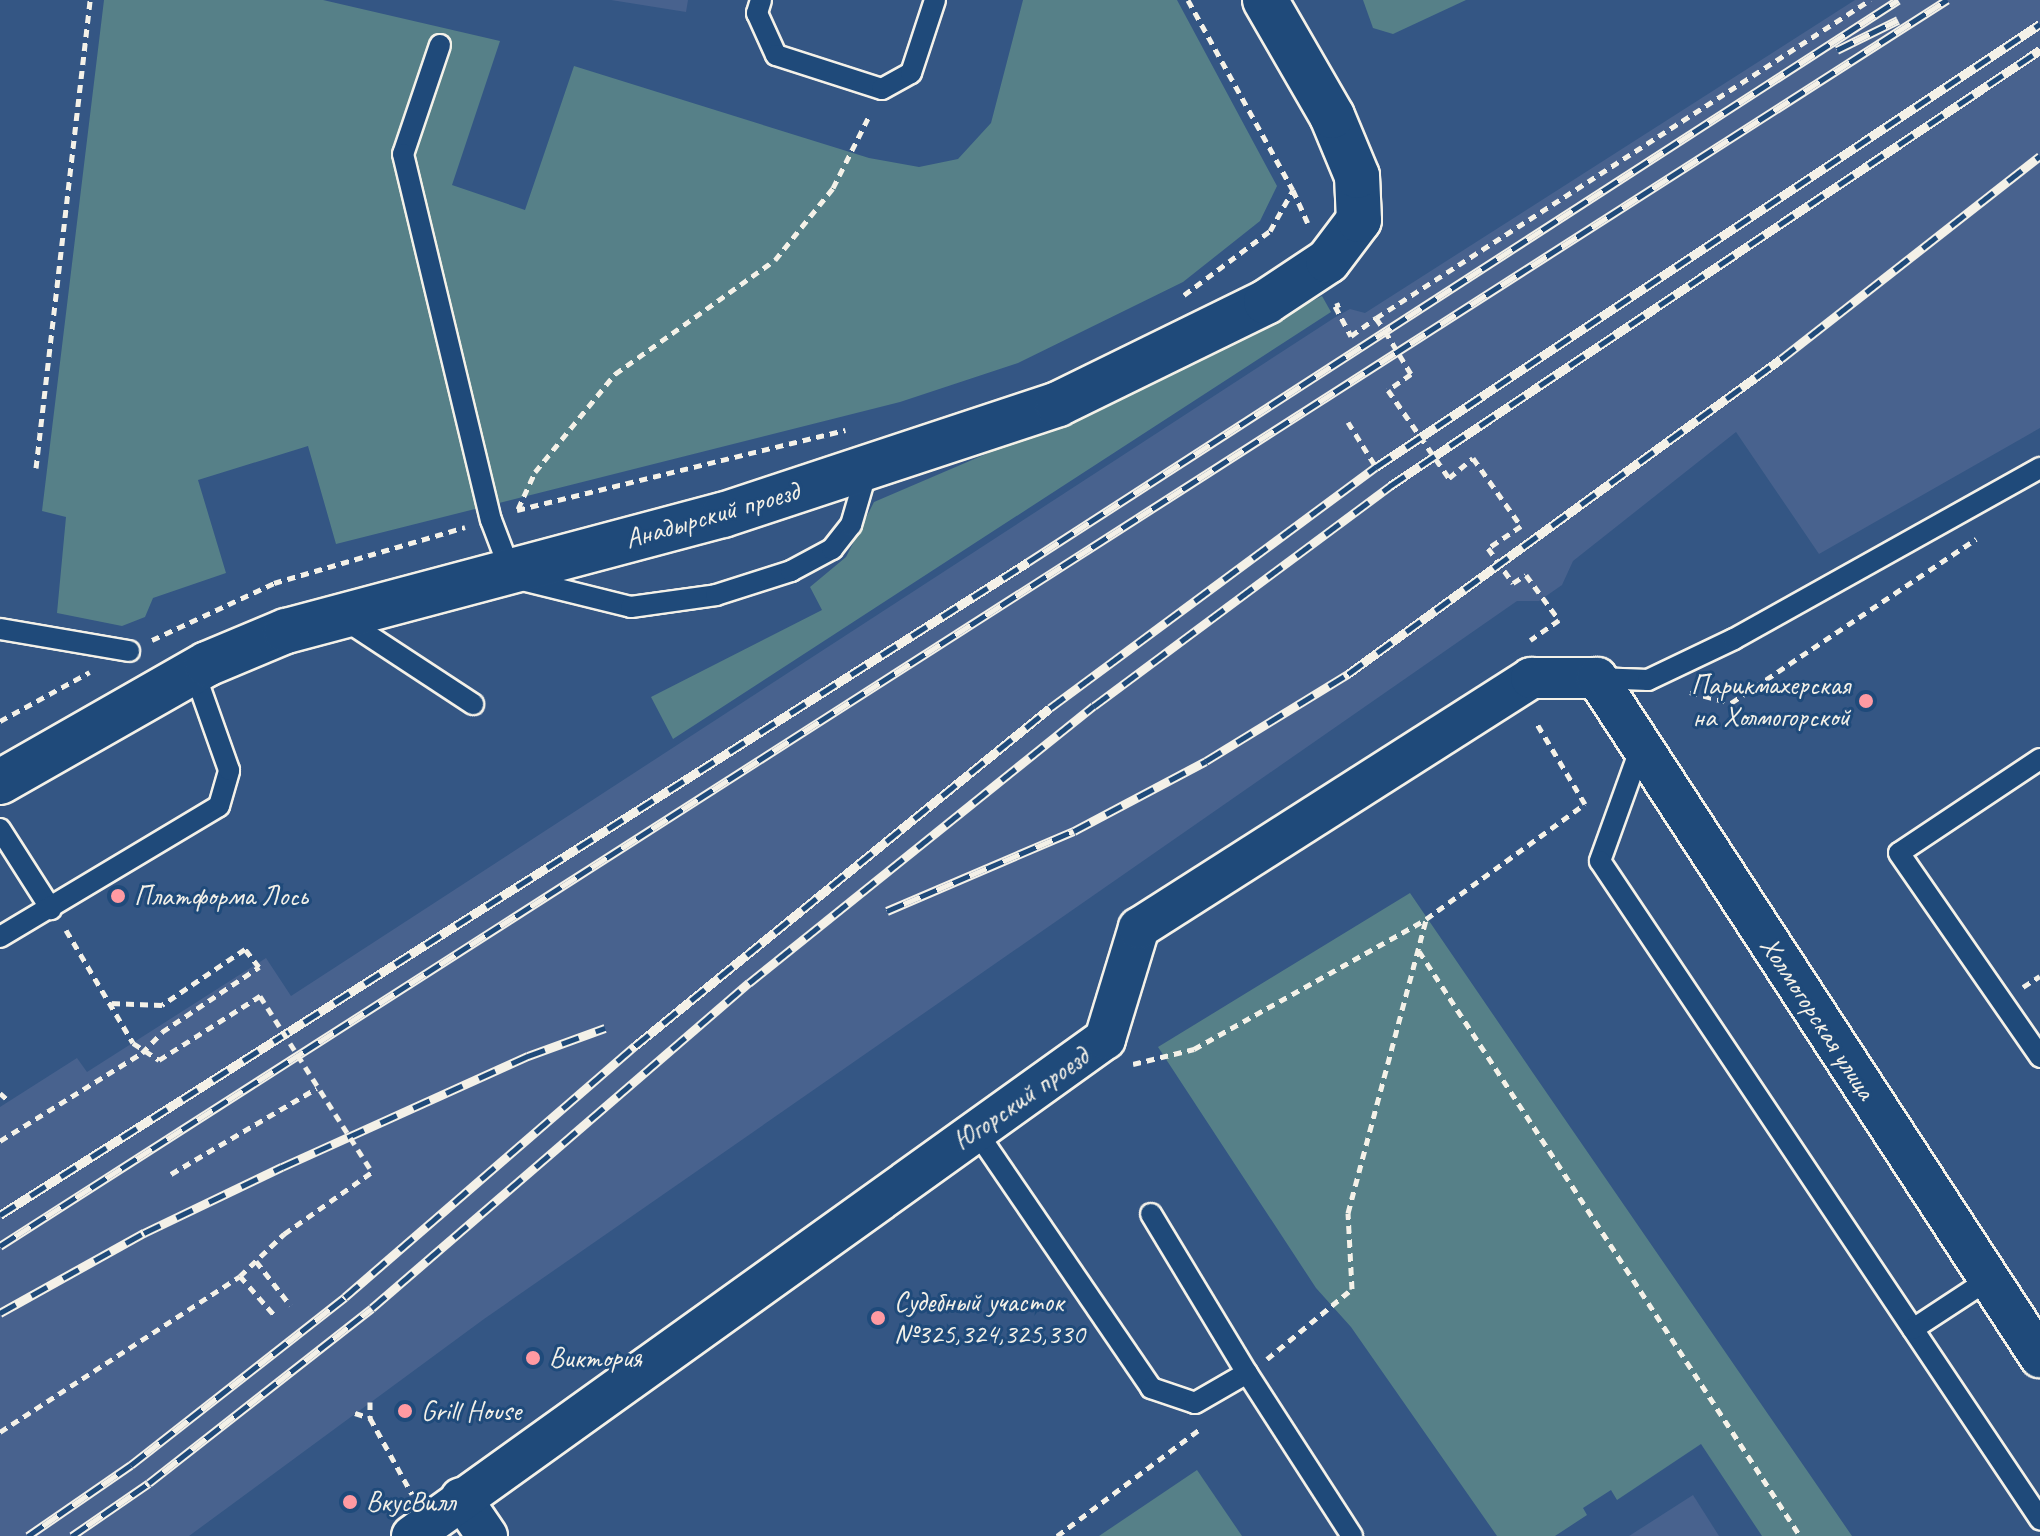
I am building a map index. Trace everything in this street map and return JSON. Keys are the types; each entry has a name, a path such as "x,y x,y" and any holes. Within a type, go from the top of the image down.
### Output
{"street":[{"name":"Анадырский проезд","path":"0,782 194,671 286,631 723,515 860,447 1058,404 1266,302 1328,261 1359,220 1357,176 1332,116 1265,0"},
{"name":"Югорский проезд","path":"420,1530 1105,1039 1139,928 1531,678 1597,678"},
{"name":"Холмогорская улица","path":"1597,678 1989,1279 2037,1344"},
{"path":"461,1498 487,1536"}],"lane":[{"path":"761,0 757,13 776,55 882,89 911,73 935,0"},
{"path":"440,45 403,154 502,572 631,607 716,595 791,571 832,549 851,525 860,447"},
{"path":"1597,678 1648,680 1734,639 2040,468"},
{"path":"339,616 473,704"},
{"path":"0,629 129,651"},
{"path":"0,937 219,806 229,770 194,671"},
{"path":"1641,747 1600,861 2040,1519"},
{"path":"2040,759 1899,853 2040,1057"},
{"path":"0,829 51,909"},
{"path":"976,1131 1151,1388 1195,1403 1247,1373"},
{"path":"1151,1214 1247,1373 1352,1536"},
{"path":"1913,1329 1989,1279"}],"path":[{"path":"36,468 90,0"},
{"path":"1188,0 1293,190 1347,300 1335,306 1351,336 1870,0"},
{"path":"518,510 535,472 615,374 775,260 833,188 882,89"},
{"path":"1173,303 1270,231 1293,190"},
{"path":"1376,318 1411,374 1388,390 1449,478 1473,458 1521,526 1488,548 1513,583 1526,575 1559,620 1523,644"},
{"path":"1348,422 1376,467"},
{"path":"0,721 129,651 274,583 518,510 860,447"},
{"path":"1731,703 1980,536"},
{"path":"1133,1064 1194,1049 1426,919 1585,804 1536,722"},
{"path":"1247,1373 1352,1289 1348,1213 1426,919"},
{"path":"0,1432 240,1276 284,1234 372,1172 260,996 159,1060 142,1053 65,928"},
{"path":"0,1141 142,1053 162,1032 259,967 245,949 162,1005 109,1003"},
{"path":"1419,951 1800,1536"},
{"path":"171,1174 317,1088"},
{"path":"0,1093 9,1101"},
{"path":"256,1261 290,1305"},
{"path":"240,1276 276,1317"},
{"path":"370,1402 370,1418 420,1530"},
{"path":"355,1413 370,1418"},
{"path":"1057,1536 1190,1441 1209,1418"}],"shaded area":[{"path":"611,0 688,0 686,12"},
{"path":"1855,0 2040,0 2040,428 1819,554 1736,432 1573,561 1562,585 1539,601 1517,601 484,1319 189,1536 0,1536 0,1107 77,1058 87,1072 266,958 291,996 1334,318 1350,309 1365,313"},
{"path":"1693,1495 1719,1536 1629,1536"}],"green space":[{"path":"104,0 323,0 500,41 452,185 525,210 574,66 869,158 919,167 958,159 991,123 1023,0 1177,0 1277,186 1260,221 1183,282 1018,363 900,402 336,544 308,446 198,480 226,573 153,598 145,617 122,626 57,613 66,517 42,511"},
{"path":"1363,0 1466,0 1393,34 1373,28"},
{"path":"1322,296 1331,312 673,739 651,697 822,610 810,587 846,557 874,502 1137,389"},
{"path":"1410,893 1852,1536 1762,1536 1701,1444 1617,1500 1611,1490 1583,1508 1587,1515 1555,1536 1497,1536 1351,1327 1316,1288 1158,1047"},
{"path":"1197,1470 1242,1536 1099,1536"}],"railway":[{"path":"0,1215 1028,562 1898,0"},
{"path":"0,1246 1947,0"},
{"path":"1837,50 1898,20"},
{"path":"28,1536 131,1465 345,1297 635,1046 1050,708 1376,467 2040,24"},
{"path":"72,1536 149,1483 372,1308 749,983 1094,706 1390,486 2040,50"},
{"path":"887,911 1074,831 1206,761 1348,674 1781,359 2040,156"},
{"path":"0,1313 144,1233 282,1167 528,1056 605,1028"}],"place":[{"name":"Парикмахерская на Холмогорской","path":"1866,701"},
{"name":"Платформа Лось","path":"118,896"},
{"name":"Судебный участок №325,324,325,330","path":"878,1318"},
{"name":"Виктория","path":"533,1358"},
{"name":"Grill House","path":"405,1411"},
{"name":"ВкусВилл","path":"350,1502"}]}
